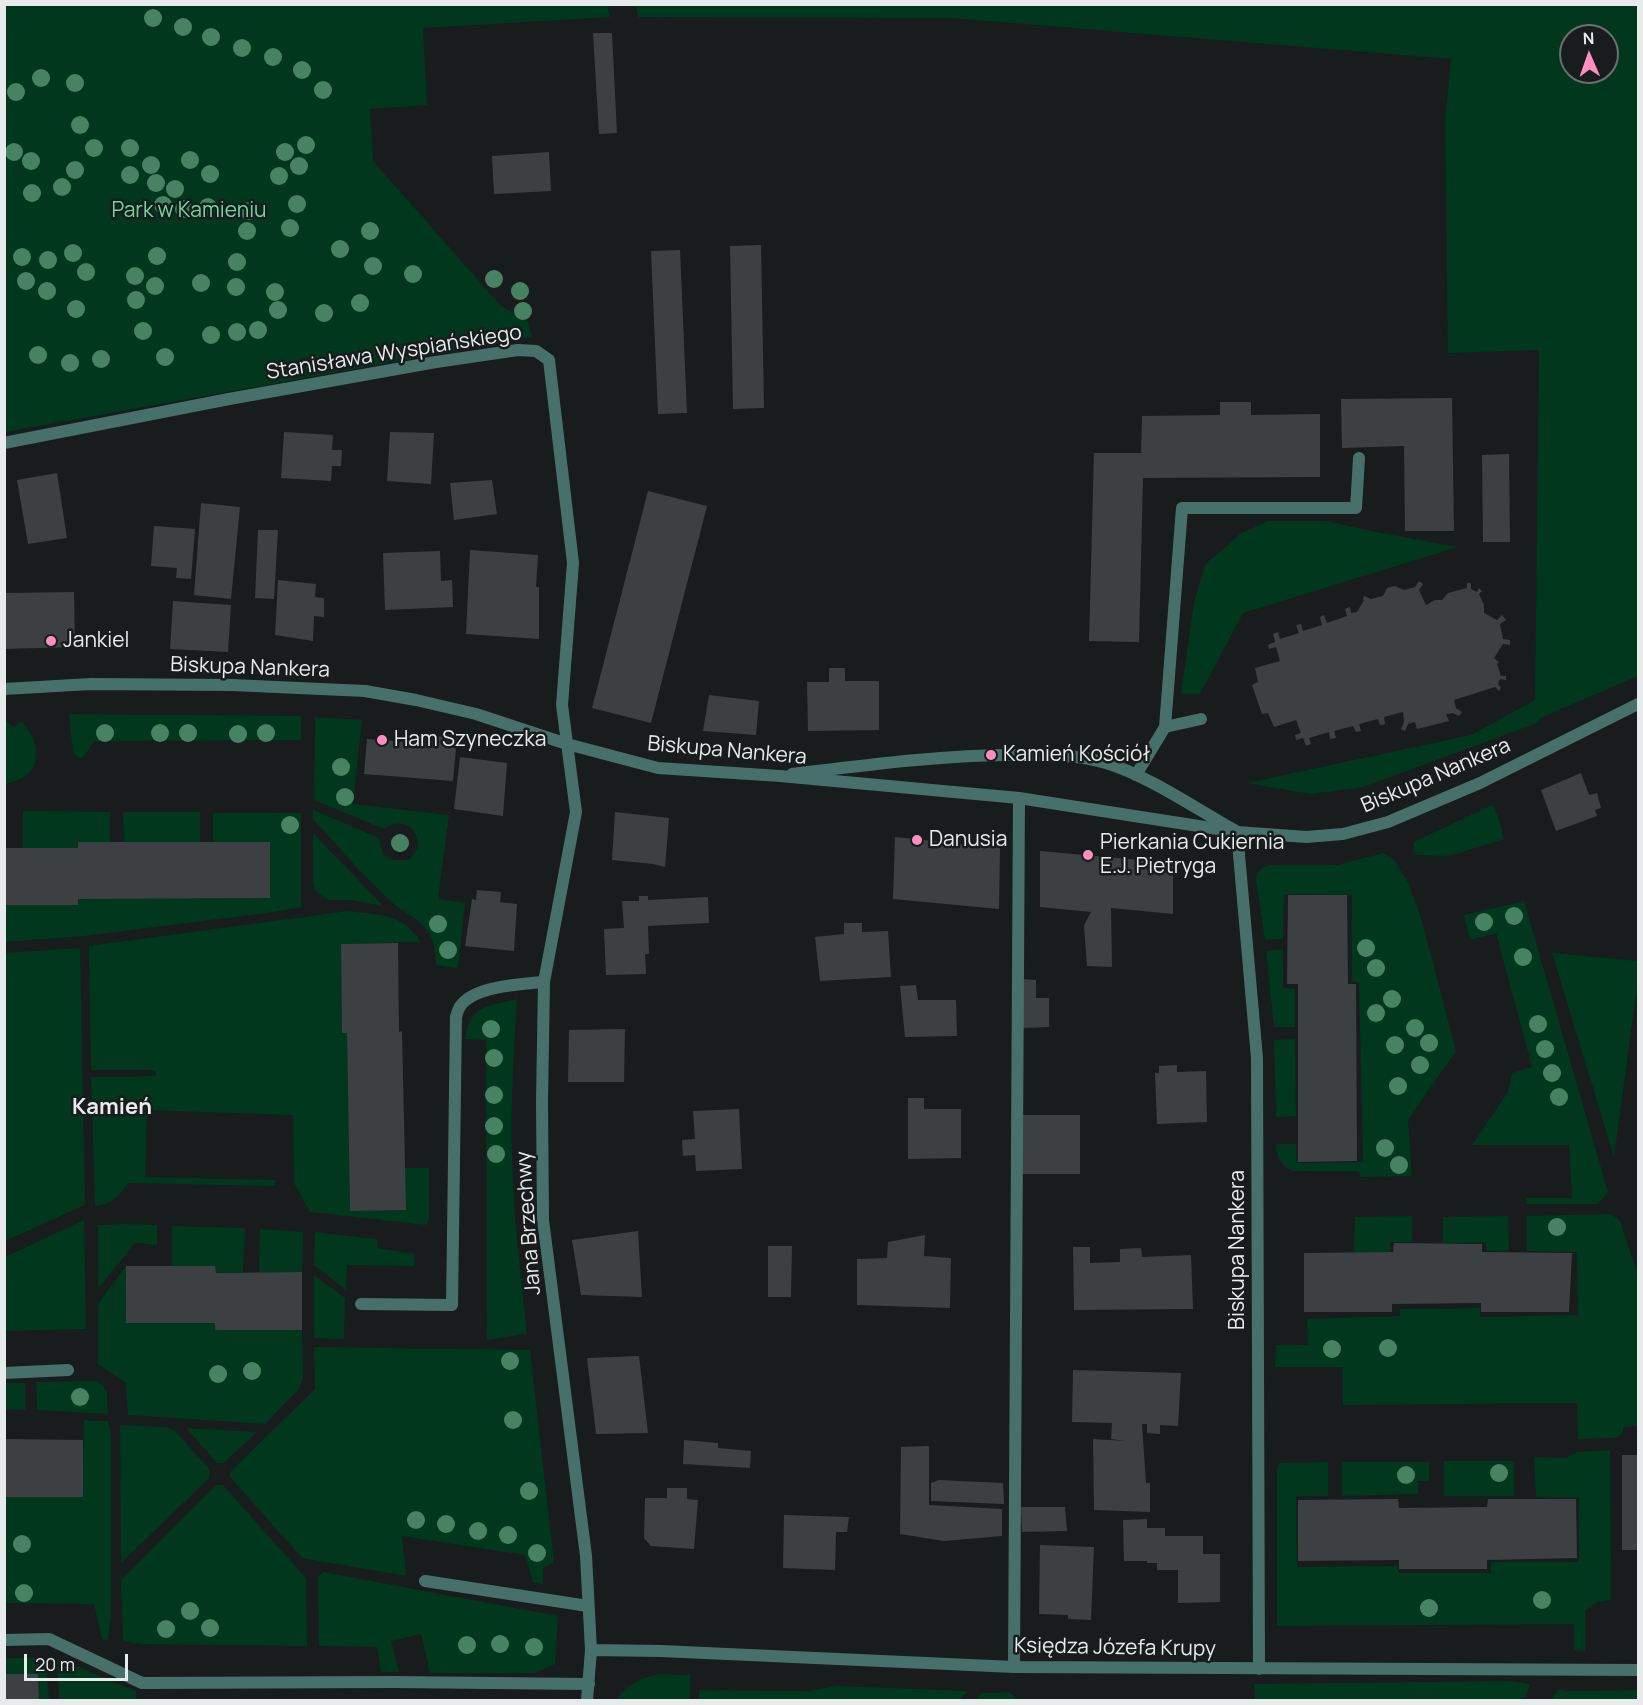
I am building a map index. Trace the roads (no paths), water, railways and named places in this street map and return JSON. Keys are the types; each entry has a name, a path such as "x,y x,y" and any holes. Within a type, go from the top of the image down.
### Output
{"street":[{"name":"Stanisława Wyspiańskiego","path":"4,443 436,362 518,350 536,351 549,360 573,563 562,705 567,744"},
{"path":"1136,775 1165,727 1182,508 1356,508 1359,458"},
{"name":"Biskupa Nankera","path":"4,689 91,684 220,685 365,691 478,714 567,744 658,768 780,776 1019,798 1237,832 1306,837 1343,834 1388,822 1480,783 1638,704"},
{"path":"1165,727 1201,719"},
{"name":"Jana Brzechwy","path":"567,744 576,812 544,982 543,1220 586,1556 591,1650 587,1701"},
{"path":"780,776 937,757 1002,755 1076,757 1106,763 1136,775 1237,832"},
{"path":"1014,1667 1019,798"},
{"name":"Biskupa Nankera","path":"1237,832 1257,1058 1259,1669"},
{"path":"361,1304 452,1305 456,1017 462,1004 476,995 499,987 544,982"},
{"path":"4,1373 68,1370"},
{"path":"425,1581 588,1606"},
{"path":"4,1640 49,1640 142,1683 589,1684"},
{"name":"Księdza Józefa Krupy","path":"591,1650 1014,1667 1638,1670"}],"place":[{"name":"Jankiel","path":"51,641"},
{"name":"Ham Szyneczka","path":"382,740"},
{"name":"Kamień Kościół","path":"991,755"},
{"name":"Danusia","path":"917,840"},
{"name":"Pierkania Cukiernia E.J. Pietryga","path":"1088,855"}],"district":[{"name":"Kamień","path":"112,1108"}],"park label":[{"name":"Park w Kamieniu","path":"189,211"}]}
